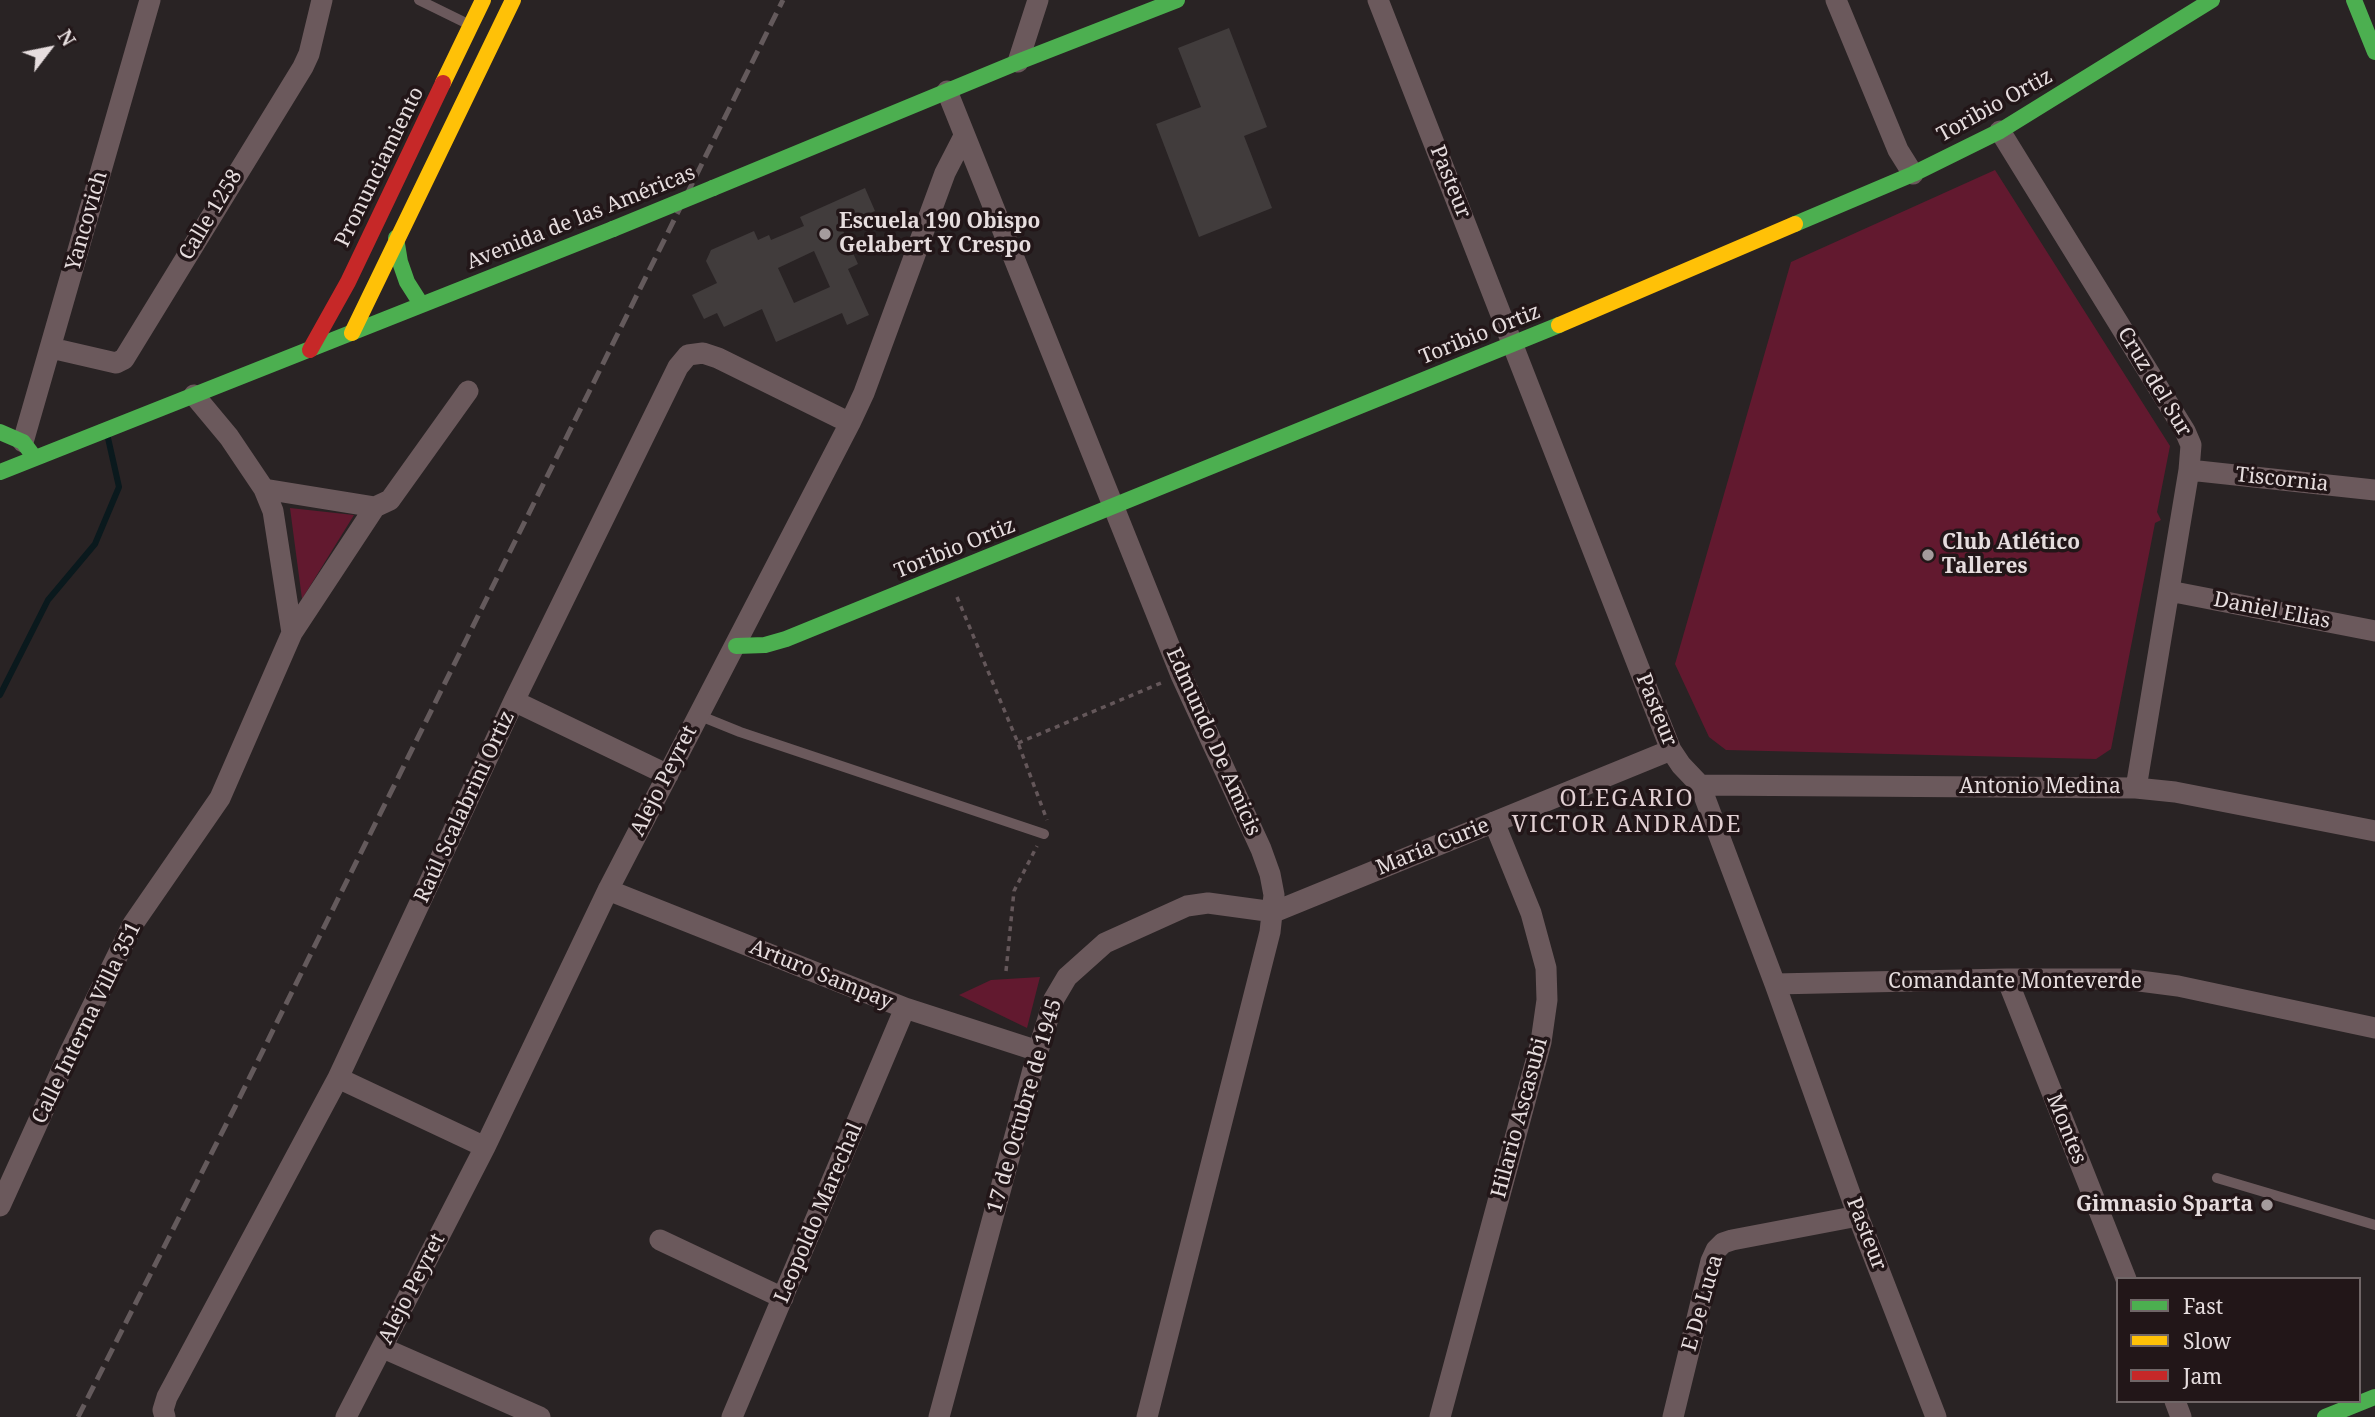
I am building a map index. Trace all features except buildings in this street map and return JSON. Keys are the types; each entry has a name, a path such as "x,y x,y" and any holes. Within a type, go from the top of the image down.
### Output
{"main road":[{"name":"Pronunciamiento","path":"310,351 348,282 483,0"},
{"path":"352,333 513,0"},
{"name":"Avenida de las Américas","path":"0,472 29,450 194,395 310,351 1018,62 1177,0"},
{"name":"Toribio Ortiz","path":"736,646 765,645 786,639 948,575 1514,344 1913,174 2000,131 2212,0"},
{"path":"2354,0 2375,52"},
{"path":"396,238 407,282 421,304"},
{"path":"0,432 29,450"},
{"path":"2325,1417 2360,1403"}],"street":[{"name":"Yancovich","path":"29,450 51,348 150,0"},
{"name":"Calle 1258","path":"51,348 116,363 124,359 303,67 309,54 322,0"},
{"path":"1018,62 1038,0"},
{"name":"Pasteur","path":"1378,0 1671,750 1700,785 1858,1216 1936,1417"},
{"path":"1836,0 1898,150 1913,174"},
{"name":"Edmundo De Amicis","path":"947,92 963,138 1181,675 1270,874 1273,912 1147,1417"},
{"name":"Cruz del Sur","path":"2000,131 2191,445 2136,788"},
{"name":"Alejo Peyret","path":"346,1417 485,1147 608,890 850,423 864,393 945,173 963,138"},
{"name":"Raúl Scalabrini Ortiz","path":"165,1417 163,1410 167,1397 338,1079 514,701 678,367 688,355 703,353 850,423"},
{"name":"Calle Interna Villa 351","path":"0,1206 68,1056 133,924 220,798 292,633 375,508 390,500 468,391"},
{"path":"194,395 229,437 264,489 273,512 292,633"},
{"name":"Tiscornia","path":"2189,470 2375,490"},
{"path":"264,489 375,508"},
{"name":"Daniel Elias","path":"2169,591 2375,631"},
{"path":"514,701 668,775"},
{"name":"María Curie","path":"1273,912 1671,750"},
{"name":"Antonio Medina","path":"1700,785 2136,788 2175,792 2375,831"},
{"name":"Hilario Ascasubi","path":"1440,1417 1541,1042 1547,1000 1546,968 1531,913 1494,822"},
{"name":"Arturo Sampay","path":"608,890 905,1008 1038,1051"},
{"name":"17 de Octubre de 1945","path":"939,1417 1038,1051 1054,999 1067,977 1105,943 1187,906 1208,903 1273,912"},
{"name":"Comandante Monteverde","path":"1775,984 2007,979 2149,981 2300,1010 2375,1028"},
{"name":"Montes","path":"2007,979 2125,1277"},
{"name":"Leopoldo Marechal","path":"732,1417 905,1008"},
{"path":"338,1079 485,1147"},
{"name":"E De Luca","path":"1673,1417 1716,1250 1723,1243 1740,1238 1858,1216"},
{"path":"660,1240 783,1298"},
{"path":"383,1348 540,1417"}],"lane":[{"path":"419,0 471,26"},
{"path":"698,715 740,732 1044,834"},
{"path":"2217,1178 2375,1226"}],"path":[{"path":"948,575 1047,820 1044,834 1014,891 1006,971"},
{"path":"1018,743 1181,675"}],"shaded area":[{"name":"Club Atlético Talleres","path":"1995,170 2170,446 2157,512 2161,520 2155,523 2111,749 2096,759 1726,750 1709,737 1675,664 1791,262"},
{"path":"290,508 354,515 302,599"},
{"path":"1040,977 1027,1028 959,995 991,980"}],"waterway":[{"path":"0,695 48,600 95,544 119,487 108,438"}],"railway":[{"path":"78,1417 235,1107 783,0"}],"traffic: fast":[{"path":"713,188 1018,62 1177,0"},
{"path":"1795,224 1913,174 2000,131 2212,0"},
{"path":"2354,0 2375,52"},
{"path":"613,229 713,188"},
{"path":"0,472 613,229"},
{"path":"396,238 407,282 421,304"},
{"path":"736,646 765,645 786,639 1559,325"},
{"path":"0,432 23,442 35,458"},
{"path":"2361,1403 2375,1397"},
{"path":"2325,1417 2360,1403"}],"traffic: slow":[{"path":"443,83 483,0"},
{"path":"352,333 513,0"},
{"path":"1559,325 1795,224"}],"traffic: jam":[{"path":"310,350 348,282 443,83"}],"place":[{"name":"Escuela 190 Obispo Gelabert Y Crespo","path":"825,234"},
{"name":"Club Atlético Talleres","path":"1928,555"},
{"name":"Gimnasio Sparta","path":"2267,1205"}],"district":[{"name":"OLEGARIO VICTOR ANDRADE","path":"1627,812"}]}
